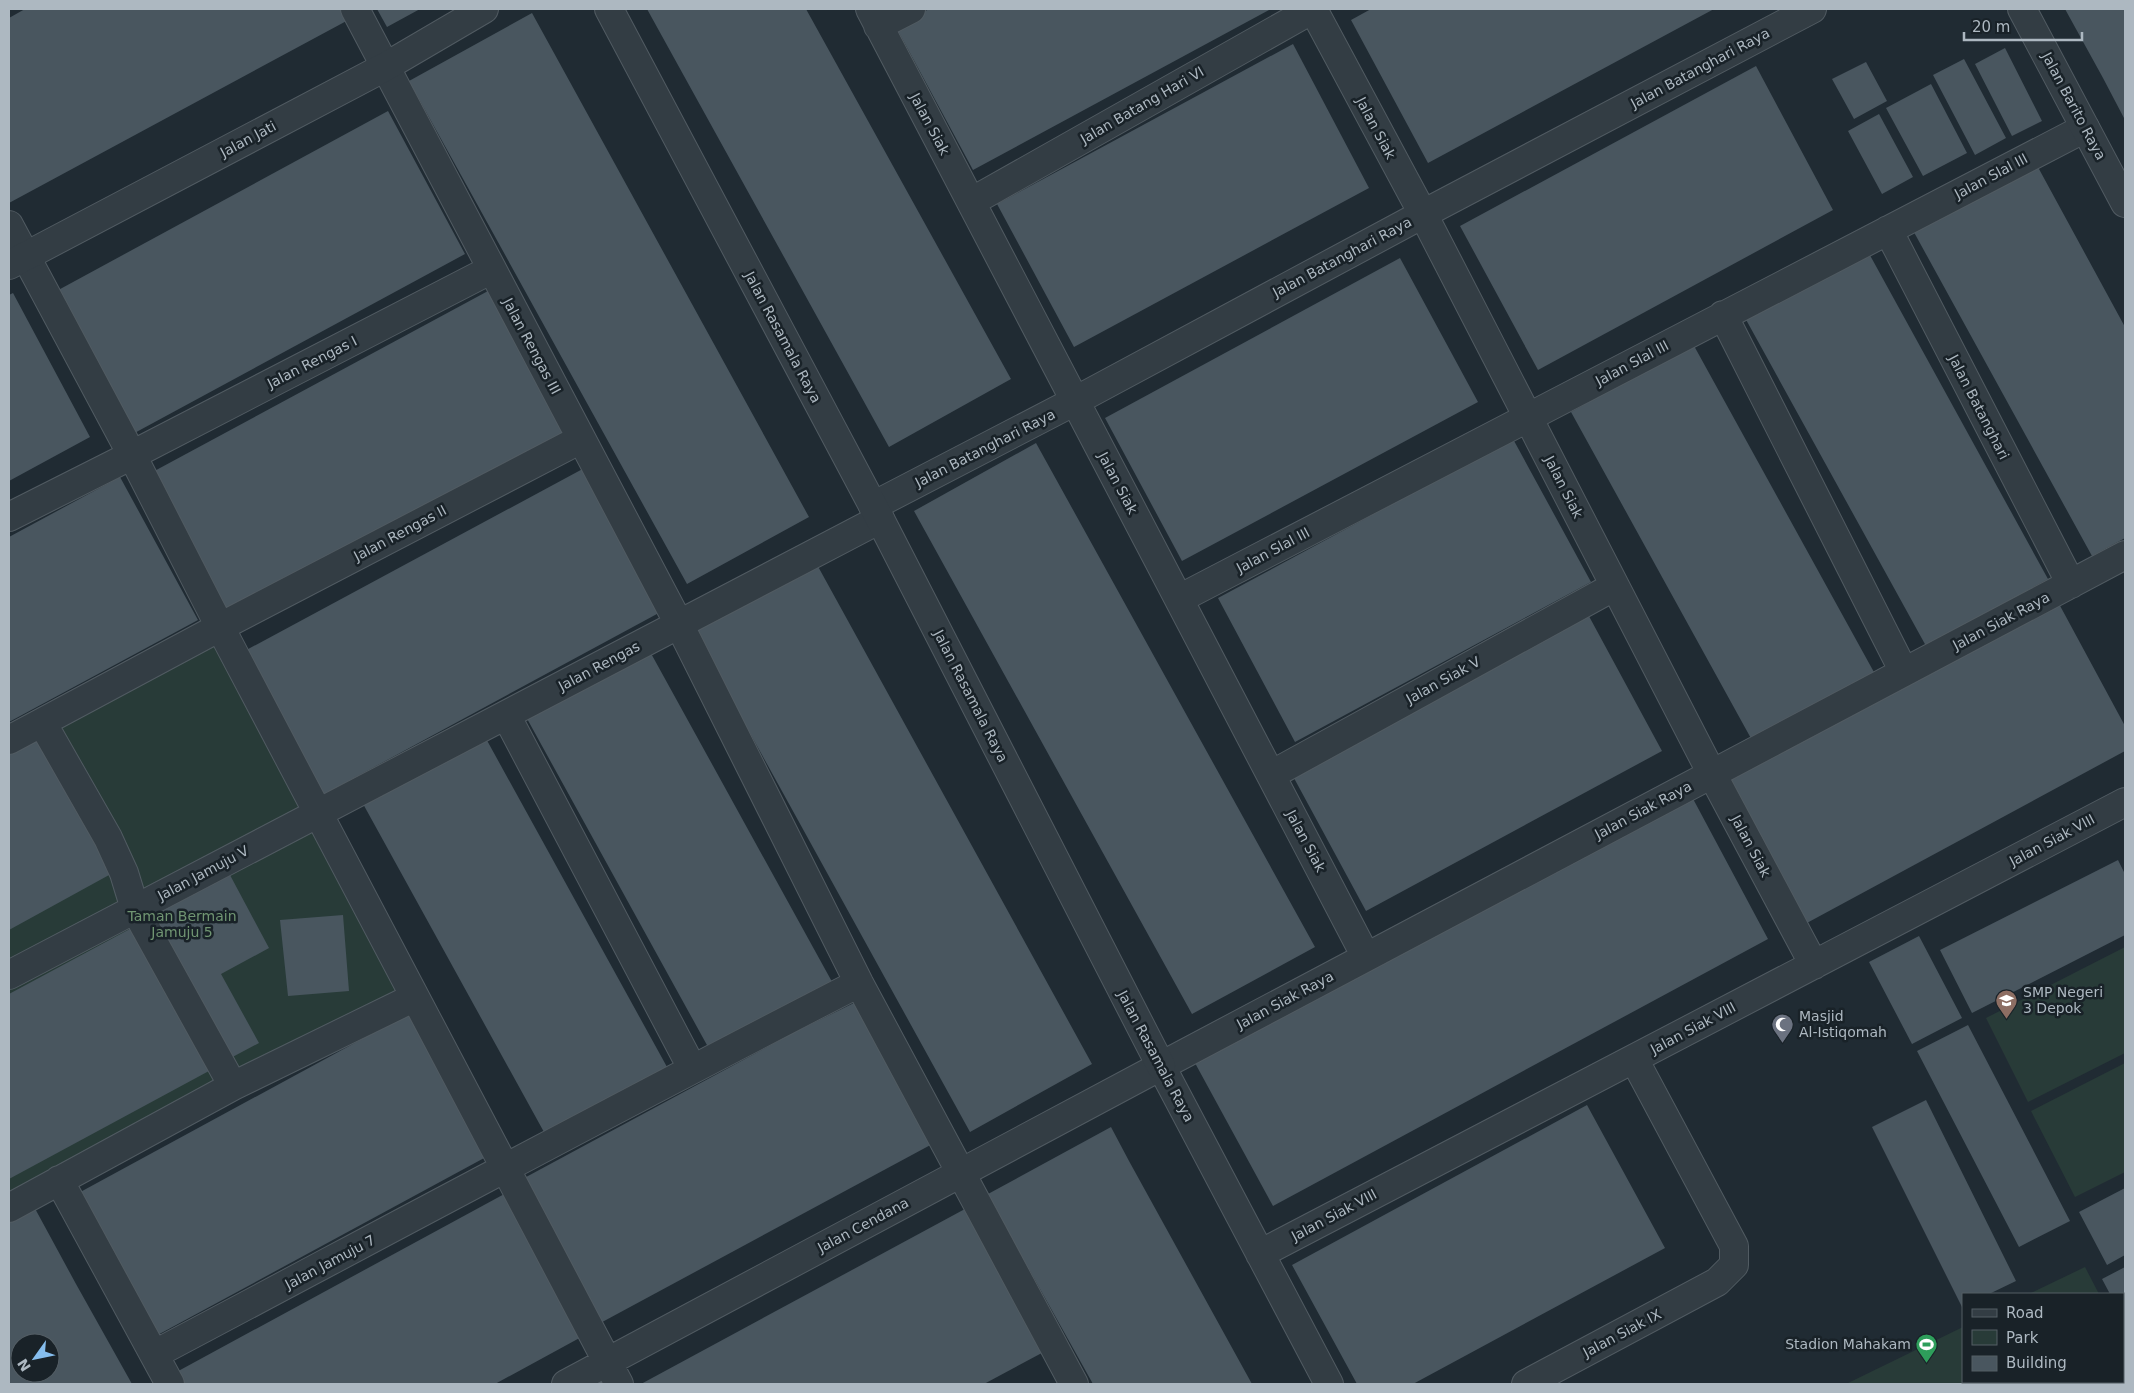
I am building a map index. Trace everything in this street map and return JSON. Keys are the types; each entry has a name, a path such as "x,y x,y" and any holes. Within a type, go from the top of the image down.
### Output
{"street":[{"name":"Jalan Rengas III","path":"355,9 679,624 859,983 961,1172 1065,1381"},
{"name":"Jalan Jati","path":"17,261 385,67 484,9"},
{"name":"Jalan Rasamala Raya","path":"609,9 876,512 1160,1066 1330,1384"},
{"path":"874,17 912,9"},
{"name":"Jalan Siak","path":"1313,9 1423,214 1712,774 1814,965"},
{"name":"Jalan Batang Hari VI","path":"971,202 1313,9"},
{"name":"Jalan Batanghari Raya","path":"876,512 1075,401 1423,214 1783,15 1812,9"},
{"name":"Jalan Barito Raya","path":"2022,9 2125,202"},
{"name":"Jalan Siak","path":"874,17 1366,957"},
{"name":"Jalan Slal III","path":"1179,599 2085,128"},
{"path":"9,225 17,261 132,455 220,627 613,1373"},
{"name":"Jalan Batanghari","path":"1888,230 2071,584"},
{"name":"Jalan Rengas I","path":"9,516 132,455 492,269"},
{"path":"1723,315 1904,672"},
{"name":"Jalan Rengas II","path":"9,740 43,724 220,627 581,439"},
{"name":"Jalan Rengas","path":"318,814 679,624 876,512"},
{"name":"Jalan Siak Raya","path":"1160,1066 2125,555"},
{"name":"Jalan Siak V","path":"1272,775 1615,586"},
{"path":"506,715 692,1068"},
{"path":"43,724 108,838 124,873 135,909 233,1086"},
{"name":"Jalan Siak VIII","path":"1260,1254 2125,802"},
{"name":"Jalan Jamuju V","path":"9,975 318,814"},
{"name":"Jalan Jamuju 7","path":"155,1354 505,1170 692,1068 859,983"},
{"path":"9,1208 233,1086 415,997"},
{"name":"Jalan Siak IX","path":"1526,1384 1717,1282 1734,1265 1734,1246 1634,1059"},
{"name":"Jalan Cendana","path":"566,1384 613,1373 961,1172 1160,1066"},
{"path":"59,1180 170,1384"}],"green space":[{"name":"Taman Bermain Jamuju 5","path":"220,627 415,997 9,1211 9,739"},
{"path":"2125,947 2125,1053 2028,1102 1986,1018"},
{"path":"2125,1063 2125,1172 2075,1197 2031,1111"},
{"path":"2085,1267 2098,1293 2031,1293"},
{"name":"Stadion Mahakam","path":"1962,1327 1962,1383 2124,1383 2124,1341 2125,1343 2125,1384 1846,1384"}],"building":[{"path":"25,9 347,9 352,18 9,203 9,18"},
{"path":"377,9 420,9 387,27"},
{"path":"647,9 806,9 1011,379 889,447"},
{"path":"929,9 1269,10 973,170 896,27"},
{"path":"1371,9 1714,9 1428,163 1351,20"},
{"path":"2065,9 2125,9 2125,120 2103,78"},
{"path":"532,13 809,517 687,584 409,81"},
{"path":"1293,44 1369,188 1074,347 997,204"},
{"path":"2005,48 2042,121 2012,136 1975,64"},
{"path":"1964,59 2006,138 1975,155 1933,75"},
{"path":"1866,62 1887,101 1854,119 1832,79"},
{"path":"1756,66 1833,210 1538,370 1460,226"},
{"path":"1931,84 1967,153 1923,176 1886,108"},
{"path":"388,111 465,254 129,436 51,294"},
{"path":"1879,114 1913,177 1882,194 1848,131"},
{"path":"2033,158 2125,327 2125,538 2092,556 1910,225"},
{"path":"1866,248 2048,579 1926,646 1744,316"},
{"path":"1400,258 1478,402 1182,561 1105,418"},
{"path":"488,291 565,434 224,618 147,475"},
{"path":"13,293 90,437 9,481 9,295"},
{"path":"1693,344 1875,674 1753,742 1571,412"},
{"path":"1513,439 1591,582 1295,742 1218,598"},
{"path":"1036,443 1315,947 1192,1014 914,511"},
{"path":"590,465 668,608 317,798 239,654"},
{"path":"120,477 198,620 9,722 9,537"},
{"path":"815,561 1092,1064 970,1132 692,628"},
{"path":"2058,602 2125,726 2125,751 1805,924 1728,781"},
{"path":"1584,607 1662,751 1366,911 1288,767"},
{"path":"648,648 836,989 713,1056 525,715"},
{"path":"42,727 120,869 9,930 9,745"},
{"path":"484,735 672,1076 550,1143 362,802"},
{"path":"1691,795 1768,939 1273,1206 1195,1063"},
{"path":"2118,860 2125,874 2125,935 1972,1013 1940,950"},
{"path":"230,875 269,948 221,974 259,1043 225,1061 147,919"},
{"path":"343,915 349,991 288,996 280,920"},
{"path":"141,923 220,1065 9,1179 9,994"},
{"path":"1919,936 1962,1018 1912,1044 1869,962"},
{"path":"860,1000 936,1142 593,1327 515,1183 793,1033"},
{"path":"408,1014 486,1157 152,1338 73,1196"},
{"path":"1968,1025 2070,1221 2019,1247 1917,1051"},
{"path":"1926,1100 2016,1281 1991,1293 1962,1293 1962,1307 1872,1127"},
{"path":"1587,1105 1665,1248 1413,1384 1357,1384 1292,1265"},
{"path":"1111,1127 1252,1384 1093,1384 1020,1253 988,1194"},
{"path":"2125,1188 2125,1255 2107,1265 2079,1212"},
{"path":"508,1192 585,1335 495,1384 175,1384 171,1375"},
{"path":"32,1203 132,1384 9,1384 9,1216"},
{"path":"976,1203 1053,1347 984,1384 641,1384"},
{"path":"2125,1267 2125,1324 2124,1293 2109,1293 2102,1279"}],"place":[{"name":"SMP Negeri 3 Depok","path":"2007,1019"},
{"name":"Masjid Al-Istiqomah","path":"1783,1043"},
{"name":"Stadion Mahakam","path":"1927,1363"}]}
